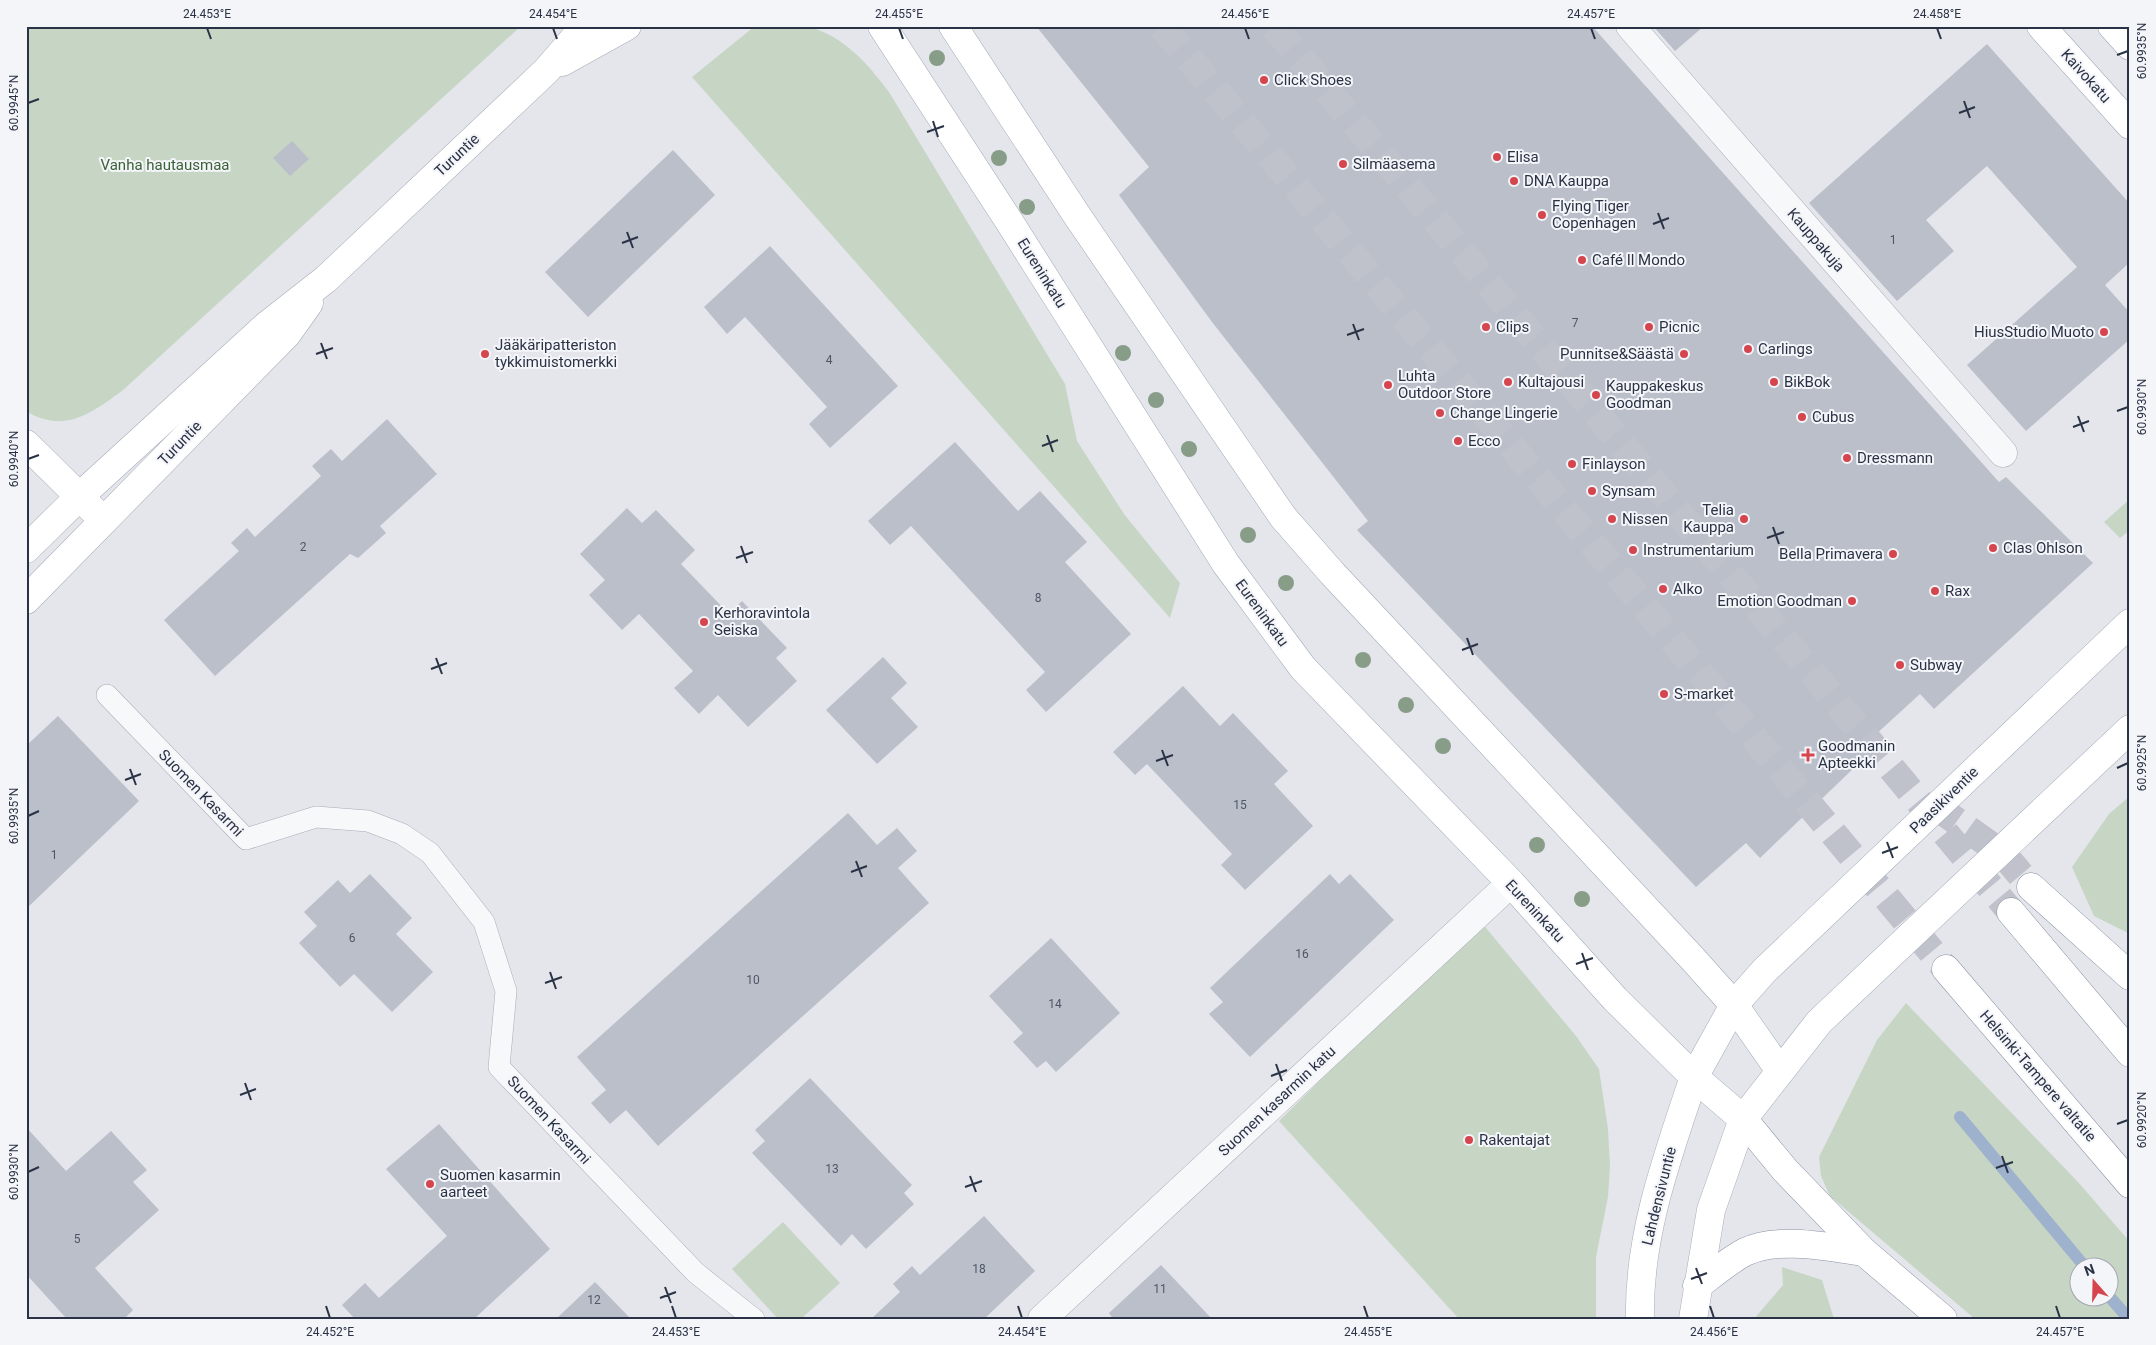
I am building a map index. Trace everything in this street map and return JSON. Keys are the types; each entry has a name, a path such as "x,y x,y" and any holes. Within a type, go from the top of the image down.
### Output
{"main road":[{"name":"Turuntie","path":"30,537 79,497 266,326 326,280 546,71 585,26"},
{"name":"Turuntie","path":"546,71 627,26"},
{"name":"Eureninkatu","path":"882,26 1007,218 1226,564 1297,660 1511,884 1616,998 1694,1077 1743,1119 1785,1170 1864,1252 1943,1319"},
{"path":"953,26 1078,217 1283,517 1332,573 1692,958 1734,1005 1780,1071"},
{"name":"Kaivokatu","path":"2041,26 2130,125"},
{"path":"2112,26 2130,46"},
{"name":"Turuntie","path":"26,600 287,334 326,280"},
{"path":"26,444 105,521"},
{"path":"30,537 63,562"},
{"name":"Paasikiventie","path":"1694,1077 1734,1005 1764,971 2130,623"},
{"path":"1693,1319 1697,1286 1715,1194 1743,1119 1818,1022 2130,729"},
{"path":"2031,887 2130,976"},
{"path":"2011,912 2130,1053"},
{"name":"Helsinki-Tampere valtatie","path":"1946,969 2130,1184"},
{"name":"Lahdensivuntie","path":"1640,1319 1639,1294 1648,1233 1662,1173 1694,1077"},
{"path":"1697,1286 1735,1258 1761,1247 1807,1244 1864,1252"}],"street":[{"name":"Kauppakuja","path":"1630,26 2003,453"},
{"name":"Suomen kasarmin katu","path":"1042,1319 1511,884"}],"lane":[{"name":"Suomen Kasarmi","path":"107,695 246,839 316,817 333,818 368,821 402,834 430,854 484,922 506,990 499,1067 696,1273 754,1319"}],"green space":[{"path":"797,25 822,31 854,52 873,71 889,92 1065,384 1077,441 1124,514 1180,583 1170,618 692,77 755,26"},
{"name":"Vanha hautausmaa","path":"26,26 521,26 122,391 88,414 65,421 53,421 40,418 26,411"},
{"path":"2130,499 2130,530 2120,538 2104,522"},
{"path":"2130,796 2130,934 2094,916 2072,867 2109,814"},
{"path":"1481,922 1576,1036 1599,1069 1608,1129 1610,1166 1608,1197 1596,1257 1596,1319 1459,1319 1279,1121"},
{"path":"1906,1003 2078,1182 2130,1242 2130,1319 1975,1319 1830,1196 1821,1176 1819,1157 1877,1040"},
{"path":"783,1222 840,1283 801,1319 778,1319 732,1269"},
{"path":"1782,1267 1822,1280 1834,1319 1754,1319 1783,1285"}],"building":[{"name":"Kauppakeskus Goodman","path":"1036,26 1592,26 1999,482 2006,477 2093,563 1934,709 1920,694 1874,736 1881,742 1760,858 1746,843 1696,887 1357,530 1368,521 1212,322 1119,195 1149,167"},
{"path":"1653,26 1704,26 1675,51"},
{"path":"1987,44 2130,204 2130,262 2105,285 2130,313 2130,339 2026,431 1967,365 2077,267 1987,166 1926,220 1954,251 1897,301 1809,203"},
{"path":"292,141 309,159 290,176 273,158"},
{"path":"673,150 715,195 588,317 545,272"},
{"path":"770,246 898,386 830,448 809,424 827,407 745,317 727,334 704,307"},
{"path":"387,419 437,474 380,526 386,533 358,558 350,554 215,676 164,620 239,551 231,543 247,528 255,537 321,476 312,466 331,449 342,461"},
{"path":"955,442 1018,511 1040,491 1087,542 1065,562 1131,634 1046,712 1026,690 1045,672 911,526 890,545 868,521"},
{"name":"Kerhoravintola Seiska","path":"627,508 642,523 656,510 695,550 681,564 729,614 742,601 787,648 776,658 797,681 748,727 718,695 699,714 674,688 693,671 639,614 622,630 589,595 605,580 580,554"},
{"path":"883,657 907,683 891,698 918,727 877,764 826,710"},
{"path":"1183,686 1220,726 1233,713 1288,771 1274,784 1313,826 1245,890 1221,865 1232,854 1147,764 1135,775 1113,752"},
{"path":"58,716 139,801 26,909 26,746"},
{"path":"848,813 877,845 897,828 917,851 898,868 929,903 658,1146 626,1110 610,1124 591,1103 606,1090 577,1057"},
{"path":"370,874 412,918 396,934 433,972 392,1012 354,974 340,987 299,943 317,926 304,912 338,880 350,893"},
{"path":"1330,874 1339,884 1350,874 1394,920 1250,1057 1209,1014 1223,1002 1210,988"},
{"path":"1051,938 1120,1013 1056,1072 1046,1061 1037,1068 1013,1042 1023,1033 989,996"},
{"path":"810,1078 912,1185 904,1193 914,1204 866,1249 852,1234 841,1246 752,1153 765,1141 755,1130"},
{"path":"439,1124 550,1249 474,1319 355,1319 342,1305 365,1283 379,1298 447,1236 386,1169"},
{"path":"26,1127 66,1171 111,1131 147,1170 133,1182 159,1210 95,1268 133,1310 124,1319 67,1319 26,1274"},
{"path":"984,1216 1035,1271 984,1319 871,1319 900,1292 893,1284 912,1266 920,1275"},
{"path":"1161,1265 1212,1319 1113,1319 1109,1313"},
{"path":"595,1282 631,1319 556,1319"}],"waterway":[{"path":"1960,1117 2078,1258"},
{"path":"2118,1306 2129,1319"}],"tunnel":[{"path":"1162,26 1946,969"},
{"path":"1274,26 2011,912"},
{"path":"1934,805 2004,855 2031,887"}],"place":[{"name":"Click Shoes","path":"1264,80"},
{"name":"Elisa","path":"1497,157"},
{"name":"Silmäasema","path":"1343,164"},
{"name":"DNA Kauppa","path":"1514,181"},
{"name":"Flying Tiger Copenhagen","path":"1542,215"},
{"name":"Café Il Mondo","path":"1582,260"},
{"name":"Clips","path":"1486,327"},
{"name":"Picnic","path":"1649,327"},
{"name":"HiusStudio Muoto","path":"2104,332"},
{"name":"Carlings","path":"1748,349"},
{"name":"Jääkäripatteriston tykkimuistomerkki","path":"485,354"},
{"name":"Punnitse&Säästä","path":"1684,354"},
{"name":"Kultajousi","path":"1508,382"},
{"name":"BikBok","path":"1774,382"},
{"name":"Luhta Outdoor Store","path":"1388,385"},
{"name":"Kauppakeskus Goodman","path":"1596,395"},
{"name":"Change Lingerie","path":"1440,413"},
{"name":"Cubus","path":"1802,417"},
{"name":"Ecco","path":"1458,441"},
{"name":"Dressmann","path":"1847,458"},
{"name":"Finlayson","path":"1572,464"},
{"name":"Synsam","path":"1592,491"},
{"name":"Nissen","path":"1612,519"},
{"name":"Telia Kauppa","path":"1744,519"},
{"name":"Clas Ohlson","path":"1993,548"},
{"name":"Instrumentarium","path":"1633,550"},
{"name":"Bella Primavera","path":"1893,554"},
{"name":"Alko","path":"1663,589"},
{"name":"Rax","path":"1935,591"},
{"name":"Emotion Goodman","path":"1852,601"},
{"name":"Kerhoravintola Seiska","path":"704,622"},
{"name":"Subway","path":"1900,665"},
{"name":"S-market","path":"1664,694"},
{"name":"Goodmanin Apteekki","path":"1808,755"},
{"name":"Rakentajat","path":"1469,1140"},
{"name":"Suomen kasarmin aarteet","path":"430,1184"}]}
